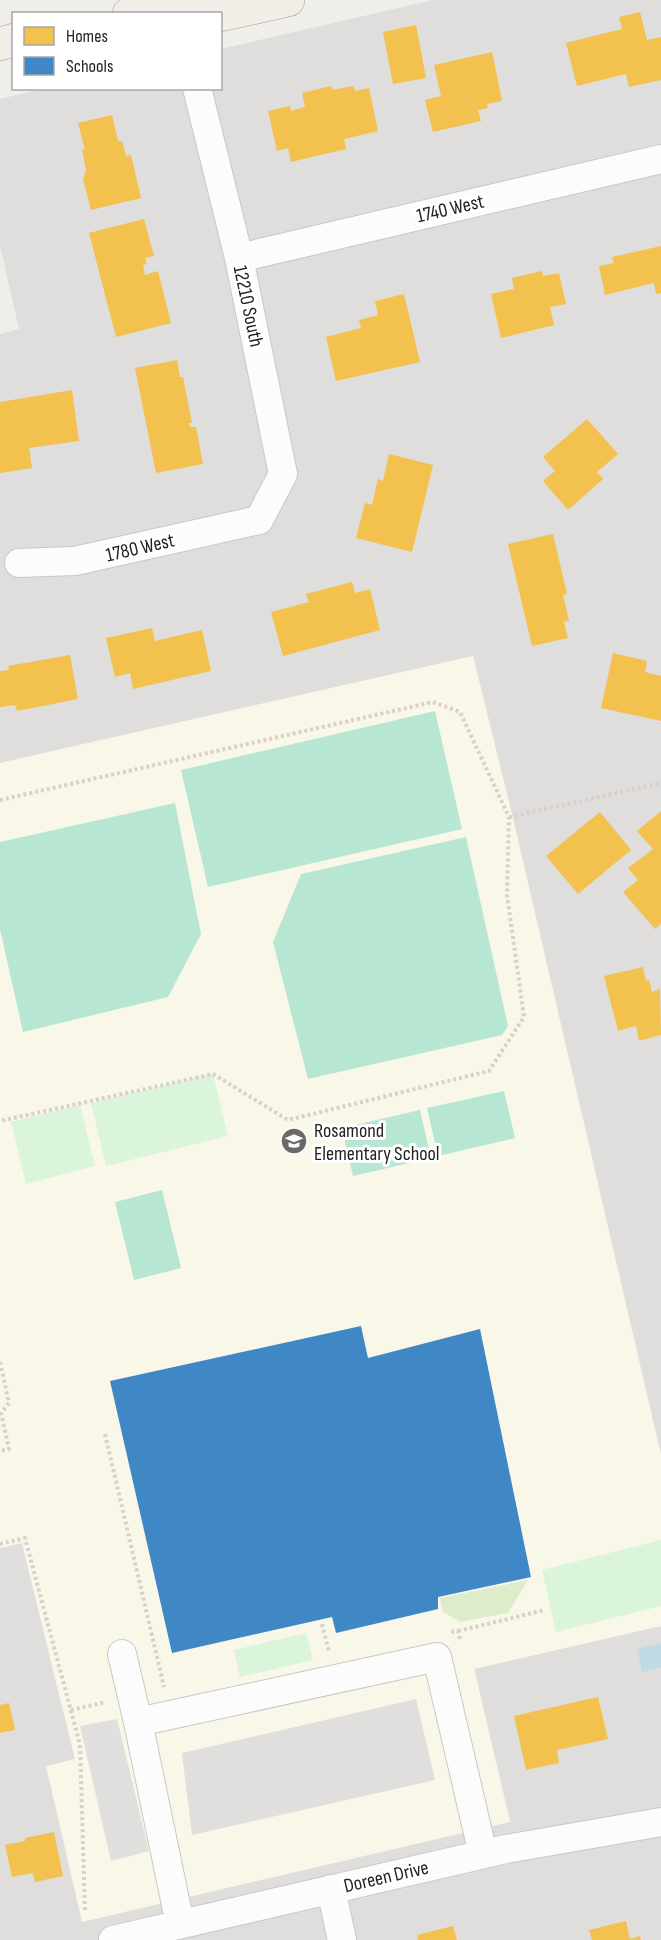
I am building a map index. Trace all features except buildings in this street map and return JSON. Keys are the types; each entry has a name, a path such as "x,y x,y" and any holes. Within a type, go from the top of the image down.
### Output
{"main road":[{"path":"222,15 288,0"},
{"path":"140,12 178,5 202,12"}],"street":[{"name":"12210 South","path":"197,90 239,258 284,474 259,520"},
{"name":"1740 West","path":"239,258 661,159"},
{"name":"1780 West","path":"19,563 75,561 259,520"},
{"path":"122,1654 180,1924"},
{"path":"138,1722 437,1657 483,1854"},
{"name":"Doreen Drive","path":"113,1940 483,1854 661,1822"},
{"path":"331,1889 342,1940"}],"path":[{"path":"0,800 433,702 460,712 508,817 507,895 524,1017 489,1071 288,1120 213,1074 0,1121"},
{"path":"508,817 661,783"},
{"path":"0,1362 9,1402 1,1413 9,1449 0,1451"},
{"path":"105,1434 164,1688"},
{"path":"0,1544 25,1538 80,1745 85,1911"},
{"path":"458,1630 545,1610"},
{"path":"322,1623 331,1661"},
{"path":"71,1710 110,1701"}],"shaded area":[{"path":"433,0 661,0 661,1455 473,656 0,763 0,334 19,329 0,246 0,99 38,90 222,90 222,49"},
{"name":"Rosamond Elementary School","path":"473,656 661,1455 661,1626 474,1669 510,1822 82,1922 46,1766 75,1759 22,1543 0,1548 0,763"},
{"path":"22,1543 75,1759 47,1767 510,1821 474,1668 661,1626 661,1940 0,1940 0,1548"},
{"path":"416,1699 435,1780 192,1835 182,1753"},
{"path":"117,1719 149,1851 111,1861 80,1726"}],"green space":[{"path":"435,711 462,829 208,887 181,770"},
{"path":"175,803 201,934 168,997 23,1032 0,929 0,842"},
{"path":"466,837 508,1026 502,1035 308,1079 273,942 301,874"},
{"path":"213,1074 228,1136 106,1166 91,1103"},
{"path":"504,1091 515,1138 438,1156 427,1108"},
{"path":"80,1105 95,1166 26,1184 11,1122"},
{"path":"420,1110 431,1158 353,1176 342,1128"},
{"path":"162,1190 181,1268 134,1280 115,1202"},
{"path":"661,1540 661,1606 556,1632 542,1570"},
{"path":"528,1580 508,1613 460,1622 442,1611 440,1598"},
{"path":"306,1633 313,1660 240,1677 234,1650"}],"water":[{"path":"661,1643 661,1667 642,1672 637,1649"}],"place":[{"name":"Rosamond Elementary School","path":"294,1141"}]}
